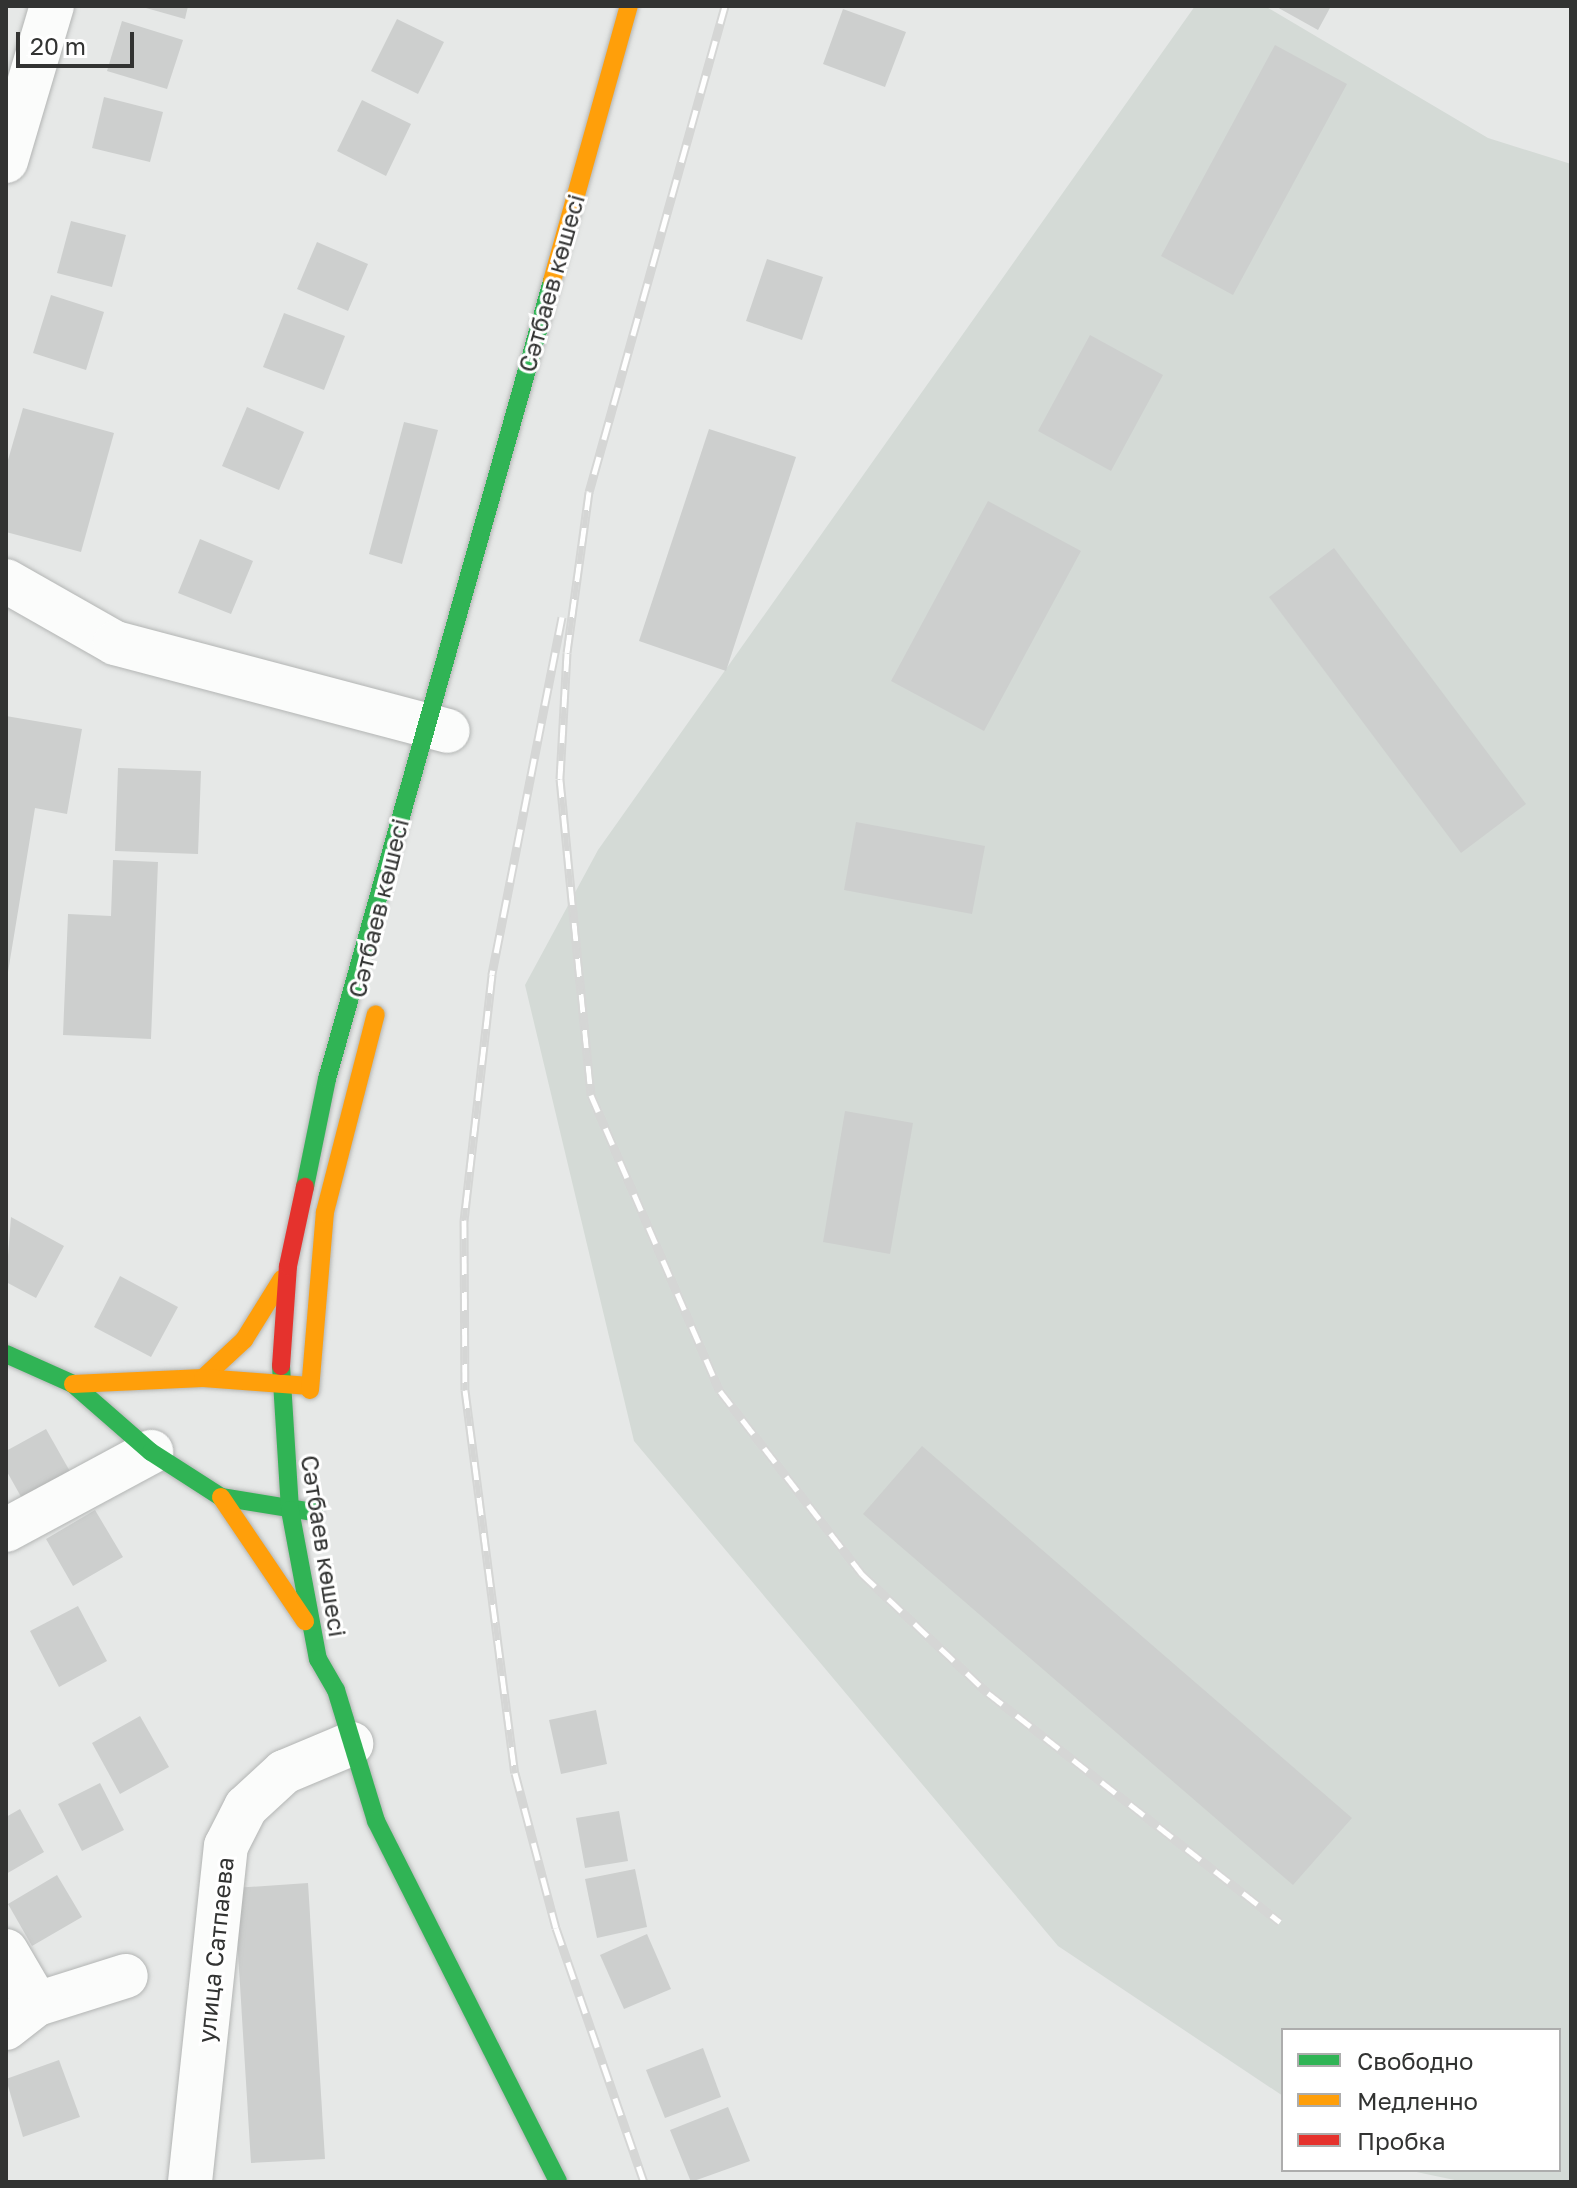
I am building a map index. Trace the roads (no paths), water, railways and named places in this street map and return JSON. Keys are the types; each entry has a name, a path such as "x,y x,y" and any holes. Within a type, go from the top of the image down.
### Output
{"main road":[{"name":"Сәтбаев көшесі","path":"336,1690 309,1626 290,1510 280,1383 288,1266 327,1079 442,729 629,6"},
{"name":"Сәтбаев көшесі","path":"311,1418 310,1386 325,1212 383,986"},
{"path":"203,1378 258,1323 288,1266"},
{"path":"6,1354 73,1384 151,1452 221,1497 315,1512"},
{"path":"73,1384 203,1378 310,1386"},
{"path":"221,1497 309,1626"},
{"name":"Сәтбаев көшесі","path":"336,1690 341,1655"},
{"path":"336,1690 376,1821 558,2182"}],"street":[{"path":"6,161 52,6"},
{"path":"6,581 115,643 442,729"},
{"path":"6,1530 151,1452"},
{"name":"улица Сатпаева","path":"190,2182 226,1846 246,1807 284,1772 351,1744"},
{"path":"6,1951 22,2016 126,1976"}],"railway":[{"path":"725,6 589,492 567,653 560,779 591,1095 720,1391 862,1574 988,1693 1280,1922"},
{"path":"562,617 492,975 464,1220 465,1390 515,1773 556,1928 644,2182"}]}
